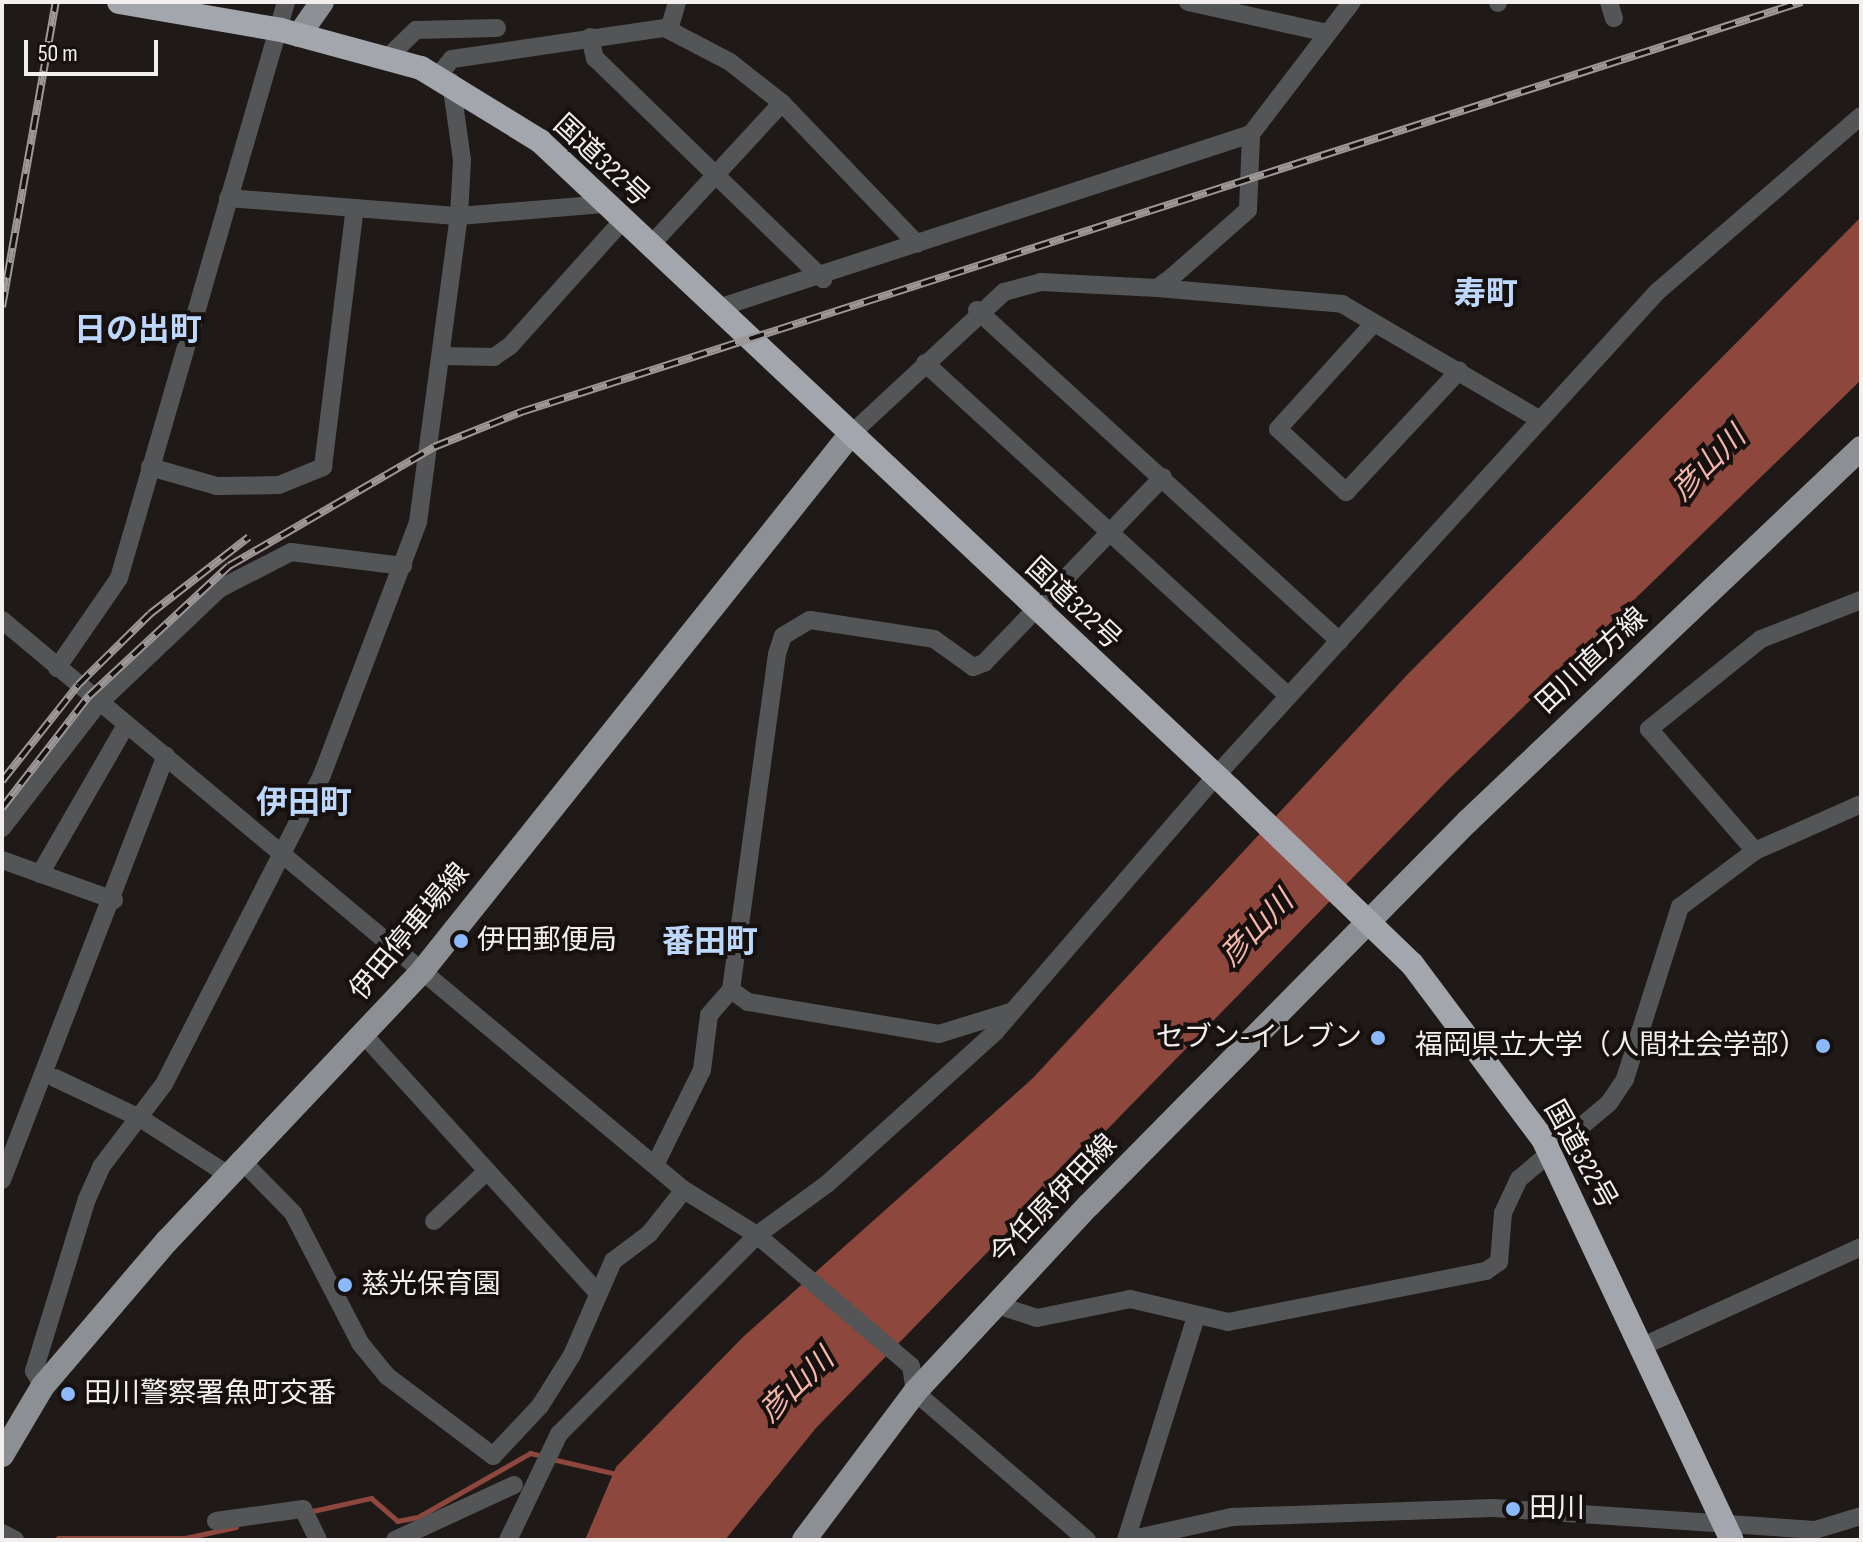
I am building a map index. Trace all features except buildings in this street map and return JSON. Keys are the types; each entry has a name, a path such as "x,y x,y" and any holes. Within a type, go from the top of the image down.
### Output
{"highway":[{"name":"国道322号","path":"119,2 290,33 386,59 445,79 540,141 1371,924 1453,1015 1549,1151 1728,1532"}],"main road":[{"path":"290,33 322,2"},
{"name":"伊田停車場線","path":"2,1455 43,1386 233,1167 423,970 850,435"},
{"name":"田川直方線","path":"1371,924 1468,821 1861,448"},
{"name":"今任原伊田線","path":"804,1540 915,1392 994,1304 1371,924"}],"street":[{"path":"57,668 119,578 228,198 290,33 286,2"},
{"path":"669,30 677,2"},
{"path":"1188,2 1328,33"},
{"path":"718,308 823,279 917,244 1251,134 1352,2"},
{"path":"386,59 416,30 497,28"},
{"path":"43,1386 34,1371 87,1199 101,1167 140,1118 283,852 403,566 434,447 459,216 462,160 445,79 452,59 590,37 669,30 730,62 782,103 917,244"},
{"path":"590,37 595,58 718,172 823,279"},
{"path":"649,247 782,103"},
{"path":"395,1540 517,1484 559,1434 762,1239 827,1184 1010,1012 1222,783 1289,696 1657,292 1861,116"},
{"path":"1157,288 1248,210 1251,134"},
{"path":"228,198 459,216 604,204"},
{"path":"150,467 217,486 279,485 323,467 355,208"},
{"path":"442,356 494,357 510,346 622,221"},
{"path":"850,435 977,310 1004,292 1041,282 1157,288 1342,304 1539,419"},
{"path":"977,310 1339,641"},
{"path":"1374,323 1278,429 1346,492 1459,371"},
{"path":"925,363 1289,696"},
{"path":"655,1165 702,1070 709,1015 731,990 783,636 810,620 934,639 973,667 1035,610 1163,477"},
{"path":"2,828 98,704 219,589 275,555 403,566"},
{"path":"1755,851 1649,729 1761,639 1861,600"},
{"path":"2,620 98,704 283,852 684,1190 762,1239 911,1366 915,1392 1087,1540"},
{"path":"40,874 126,725"},
{"path":"2,1180 114,900 166,756"},
{"path":"994,1304 1037,1318 1130,1299 1228,1322 1486,1271 1499,1262 1503,1213 1519,1179 1609,1103 1625,1079 1680,907 1755,851 1861,804"},
{"path":"2,860 114,900"},
{"path":"731,990 748,1002 939,1034 1010,1012"},
{"path":"363,1034 597,1292"},
{"path":"55,1078 233,1167 293,1213 360,1343 387,1376 493,1456 501,1454 572,1355 613,1261 649,1234 684,1190"},
{"path":"434,1221 487,1171"},
{"path":"1643,1346 1861,1247"},
{"path":"1196,1316 1127,1540 1232,1517 1493,1508 1728,1532 1815,1530 1861,1516"},
{"path":"501,1454 517,1484 508,1540"},
{"path":"216,1521 303,1509 318,1540"},
{"path":"2,1533 15,1540"}],"water":[{"name":"彦山川","path":"1861,217 1861,380 1449,779 816,1428 725,1540 585,1540 616,1467 743,1337 1033,1078 1407,675"}],"waterway":[{"path":"308,1512 371,1498 397,1521 418,1517 530,1453 543,1456"},
{"path":"552,1459 617,1474"},
{"path":"58,1538 185,1538 236,1527"}],"railway":[{"path":"2,307 56,2"},
{"path":"2,808 89,696 229,566 434,447 521,412 1802,2"},
{"path":"2,781 78,685 150,614 249,537"}],"place":[{"name":"伊田郵便局","path":"461,941"},
{"name":"セブン-イレブン","path":"1378,1038"},
{"name":"福岡県立大学（人間社会学部）","path":"1823,1046"},
{"name":"慈光保育園","path":"345,1285"},
{"name":"田川警察署魚町交番","path":"68,1394"},
{"name":"田川","path":"1513,1509"}],"district":[{"name":"寿町","path":"1486,295"},
{"name":"日の出町","path":"138,331"},
{"name":"伊田町","path":"304,804"},
{"name":"番田町","path":"710,943"}]}
